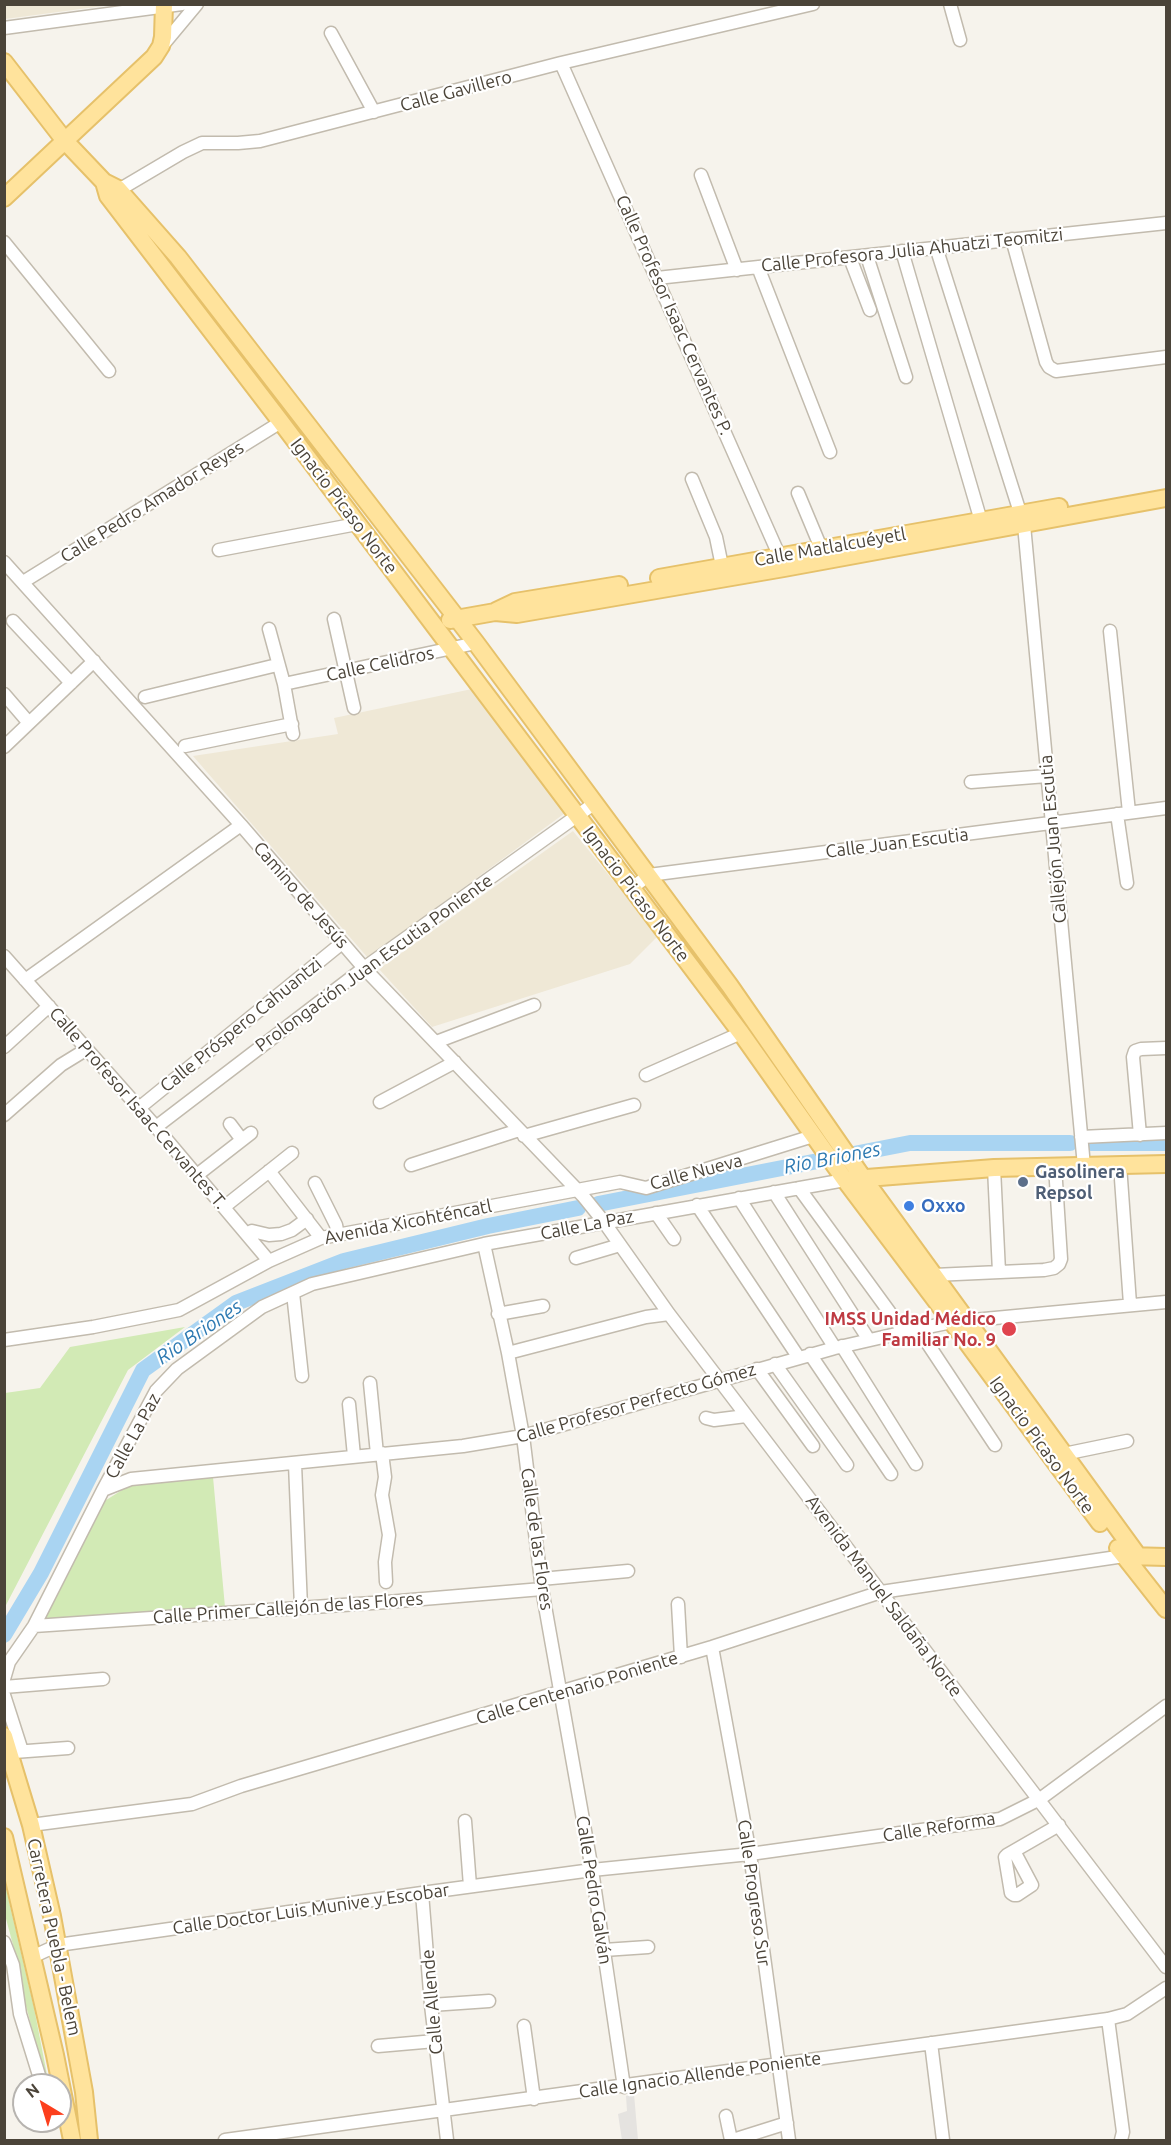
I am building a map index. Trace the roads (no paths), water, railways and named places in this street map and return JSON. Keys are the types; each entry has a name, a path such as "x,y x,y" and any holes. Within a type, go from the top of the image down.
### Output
{"main road":[{"path":"4,198 154,57 161,46 164,6"},
{"name":"Ignacio Picaso Norte","path":"4,62 64,141 178,257 476,643 730,986 863,1178 934,1275 960,1321 1131,1556"},
{"name":"Ignacio Picaso Norte","path":"110,189 357,524 741,1033 844,1180 960,1321 1064,1454 1167,1609"},
{"name":"Calle Matlalcuéyetl","path":"432,623 495,612 517,614 782,562 1022,519 1167,488"},
{"name":"Calle Matlalcuéyetl","path":"495,612 515,602 722,566 782,562 821,548 981,520 1022,519 1167,498"},
{"name":"Calle La Paz","path":"844,1180 994,1168 1167,1164"},
{"path":"1131,1556 1167,1557"},
{"name":"Carretera Puebla - Belem","path":"4,1736 16,1752 51,1911 84,2092 90,2140"},
{"name":"Carretera Puebla - Belem","path":"4,1838 58,2073"},
{"path":"23,1914 27,1921 38,1925 48,1919 51,1911"},
{"path":"34,1963 47,1958 61,1965"},
{"path":"55,2055 83,2140"},
{"path":"84,2092 92,2110 100,2140"}],"street":[{"path":"4,28 182,4"},
{"path":"161,46 197,4"},
{"name":"Calle Gavillero","path":"110,189 202,143 260,141 561,63 813,4"},
{"path":"950,4 960,40"},
{"path":"332,33 374,112"},
{"name":"Calle Profesor Isaac Cervantes P.","path":"561,63 782,562"},
{"path":"701,175 737,270"},
{"name":"Calle Profesora Julia Ahuatzi Teomitzi","path":"657,278 1167,223"},
{"path":"1012,239 1049,367 1056,371 1167,357"},
{"path":"4,242 109,371"},
{"name":"Callejón Juan Escutia","path":"936,247 1022,519 1084,1166"},
{"path":"902,251 981,520"},
{"path":"867,256 906,377"},
{"path":"850,258 870,310"},
{"path":"758,267 830,452"},
{"name":"Calle Pedro Amador Reyes","path":"23,582 281,422"},
{"path":"692,479 716,537 722,566"},
{"path":"798,493 821,548"},
{"path":"219,550 357,524"},
{"name":"Camino de Jesús","path":"4,562 241,825 364,968 577,1190 604,1222"},
{"path":"334,619 354,708"},
{"path":"13,621 71,683"},
{"path":"185,746 293,729 269,629"},
{"path":"1110,632 1127,884"},
{"name":"Calle Celidros","path":"284,684 476,643"},
{"path":"4,747 94,661"},
{"path":"145,697 277,665"},
{"path":"4,694 29,723"},
{"path":"971,782 1047,776"},
{"name":"Prolongación Juan Escutia Poniente","path":"156,1127 364,968 595,803"},
{"name":"Calle Juan Escutia","path":"632,888 650,875 1167,808"},
{"path":"25,980 241,825"},
{"name":"Calle Próspero Cahuantzi","path":"139,1108 342,943"},
{"name":"Calle Profesor Isaac Cervantes T.","path":"4,956 156,1127 269,1261"},
{"path":"436,1042 534,1005"},
{"path":"4,1047 49,1006"},
{"path":"645,1075 741,1033"},
{"path":"1140,1135 1133,1057 1135,1052 1141,1049 1167,1048"},
{"path":"4,1116 61,1065 87,1049"},
{"path":"380,1102 455,1062"},
{"path":"411,1165 521,1133 634,1105"},
{"path":"197,1175 247,1136 230,1124"},
{"path":"1082,1137 1167,1133"},
{"name":"Calle Nueva","path":"577,1190 620,1182 646,1188 817,1141"},
{"path":"224,1207 292,1153"},
{"path":"1120,1165 1130,1304"},
{"path":"934,1275 1044,1270 1054,1268 1059,1264 1061,1259 1055,1166"},
{"path":"994,1168 999,1272"},
{"path":"269,1171 321,1238"},
{"name":"Calle La Paz","path":"4,1679 9,1662 34,1626 156,1391 177,1369 262,1307 312,1284 484,1244 844,1180"},
{"path":"315,1183 336,1225 338,1235"},
{"path":"800,1188 904,1332"},
{"name":"Avenida Xicohténcatl","path":"4,1340 93,1327 179,1310 269,1261 321,1238 577,1190"},
{"path":"774,1192 869,1340"},
{"path":"739,1198 916,1464"},
{"path":"697,1205 891,1474"},
{"path":"656,1212 674,1239"},
{"path":"247,1234 252,1231 269,1235 281,1234 292,1230 307,1219"},
{"name":"Avenida Manuel Saldaña Norte","path":"604,1222 669,1314 746,1416 1167,1967"},
{"name":"Calle de las Flores","path":"484,1244 508,1353 523,1436 542,1584 561,1693"},
{"path":"576,1258 620,1245"},
{"path":"293,1293 302,1376"},
{"name":"Calle Profesor Perfecto Gómez","path":"103,1490 131,1479 463,1446 523,1436 775,1364 918,1329 960,1321 1167,1302"},
{"path":"498,1314 543,1306"},
{"path":"508,1353 646,1317 669,1314"},
{"path":"918,1329 996,1445"},
{"path":"775,1364 847,1465"},
{"path":"757,1369 813,1446"},
{"path":"370,1383 379,1453 385,1477 382,1495 389,1534 385,1562 386,1582"},
{"path":"349,1404 354,1456"},
{"path":"706,1418 714,1420 746,1416"},
{"path":"1064,1454 1127,1441"},
{"path":"295,1464 302,1607"},
{"name":"Calle Centenario Poniente","path":"31,1825 192,1804 241,1786 681,1657 881,1592 1131,1556"},
{"name":"Calle Primer Callejón de las Flores","path":"34,1626 387,1602 542,1584 628,1571"},
{"path":"678,1604 681,1657"},
{"name":"Calle Progreso Sur","path":"712,1647 750,1854 789,2140"},
{"path":"4,1687 103,1679"},
{"name":"Calle Pedro Galván","path":"561,1693 592,1870 624,2087"},
{"path":"4,1695 16,1752 68,1748"},
{"name":"Calle Reforma","path":"592,1870 750,1854 1000,1819 1040,1799 1167,1706"},
{"path":"465,1821 470,1886"},
{"path":"1014,1851 1059,1825"},
{"name":"Calle Doctor Luis Munive y Escobar","path":"34,1963 58,1945 592,1870"},
{"name":"Calle Allende","path":"422,1893 431,2005 447,2140"},
{"path":"4,1942 13,1965 20,2014 38,2073"},
{"path":"604,1950 648,1947"},
{"name":"Calle Ignacio Allende Poniente","path":"225,2140 1108,2019 1127,2013 1167,1988"},
{"path":"431,2005 489,2001"},
{"path":"1108,2019 1123,2132 1120,2140"},
{"path":"524,2026 534,2098"},
{"path":"378,2046 435,2041"},
{"path":"931,2043 943,2140"},
{"path":"726,2116 732,2140 787,2123"}],"waterway":[{"name":"Rio Briones","path":"598,1204 910,1143 1070,1143"},
{"name":"Rio Briones","path":"1091,1143 1166,1143"},
{"name":"Rio Briones","path":"4,1635 41,1573 143,1370 236,1303 344,1261 488,1226 578,1208"}],"place":[{"name":"Gasolinera Repsol","path":"1023,1182"},
{"name":"Oxxo","path":"909,1206"},
{"name":"IMSS Unidad Médico Familiar No. 9","path":"1009,1329"}]}
